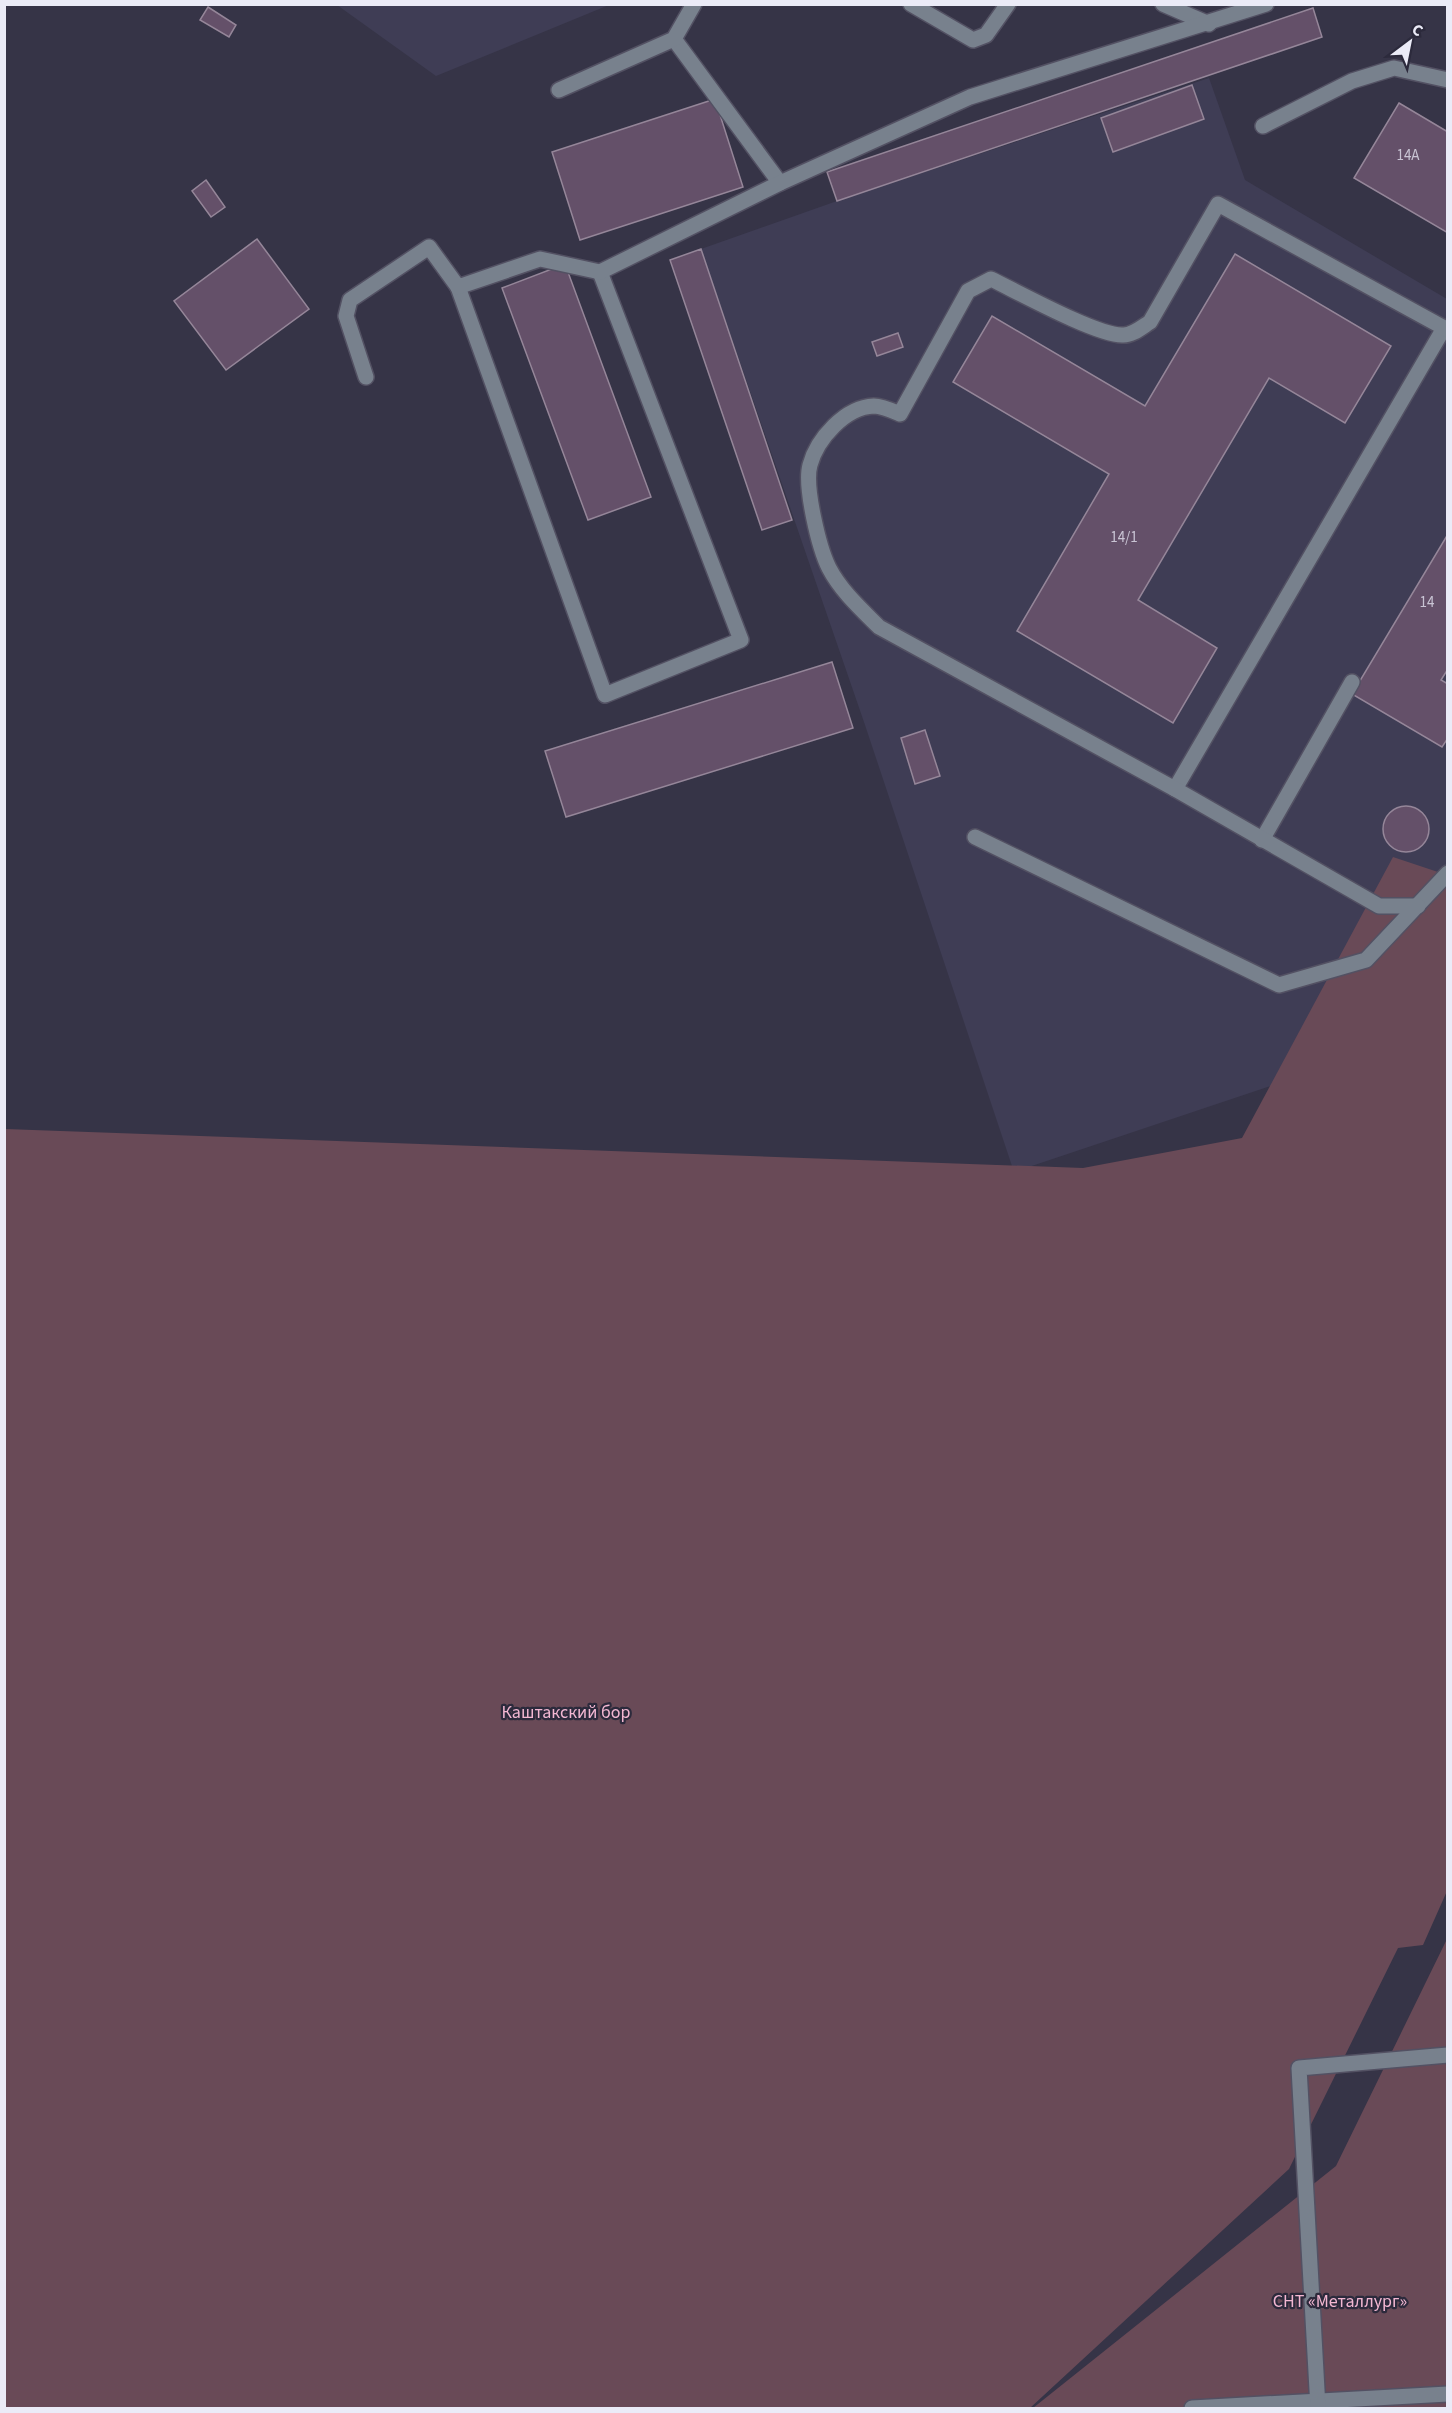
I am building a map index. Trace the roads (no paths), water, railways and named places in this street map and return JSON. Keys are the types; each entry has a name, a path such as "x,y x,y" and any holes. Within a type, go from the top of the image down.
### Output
{"lane":[{"path":"559,90 674,39 694,4"},
{"path":"911,4 973,40 986,35 1008,4"},
{"path":"1163,4 1209,24"},
{"path":"458,287 540,259 600,272 780,183 970,97 1209,24 1266,4"},
{"path":"674,39 780,183"},
{"path":"1263,126 1352,81 1394,68 1448,80"},
{"path":"1175,789 1446,329 1218,204 1150,321 1132,333 1122,336 1100,330 991,279 968,291 900,414 874,406 844,416 832,426 810,465 808,494 828,566 845,593 879,627 1175,789 1379,906 1418,906"},
{"path":"366,377 346,316 350,300 429,247 458,287 605,695 741,640 600,272"},
{"path":"1262,840 1352,682"},
{"path":"975,837 1279,985 1366,960 1448,873"},
{"path":"1317,2406 1299,2068 1448,2055"},
{"path":"1192,2409 1317,2406 1448,2394"}],"park label":[{"name":"Каштакский бор","path":"566,1712"},
{"name":"СНТ «Металлург»","path":"1340,2301"}]}
